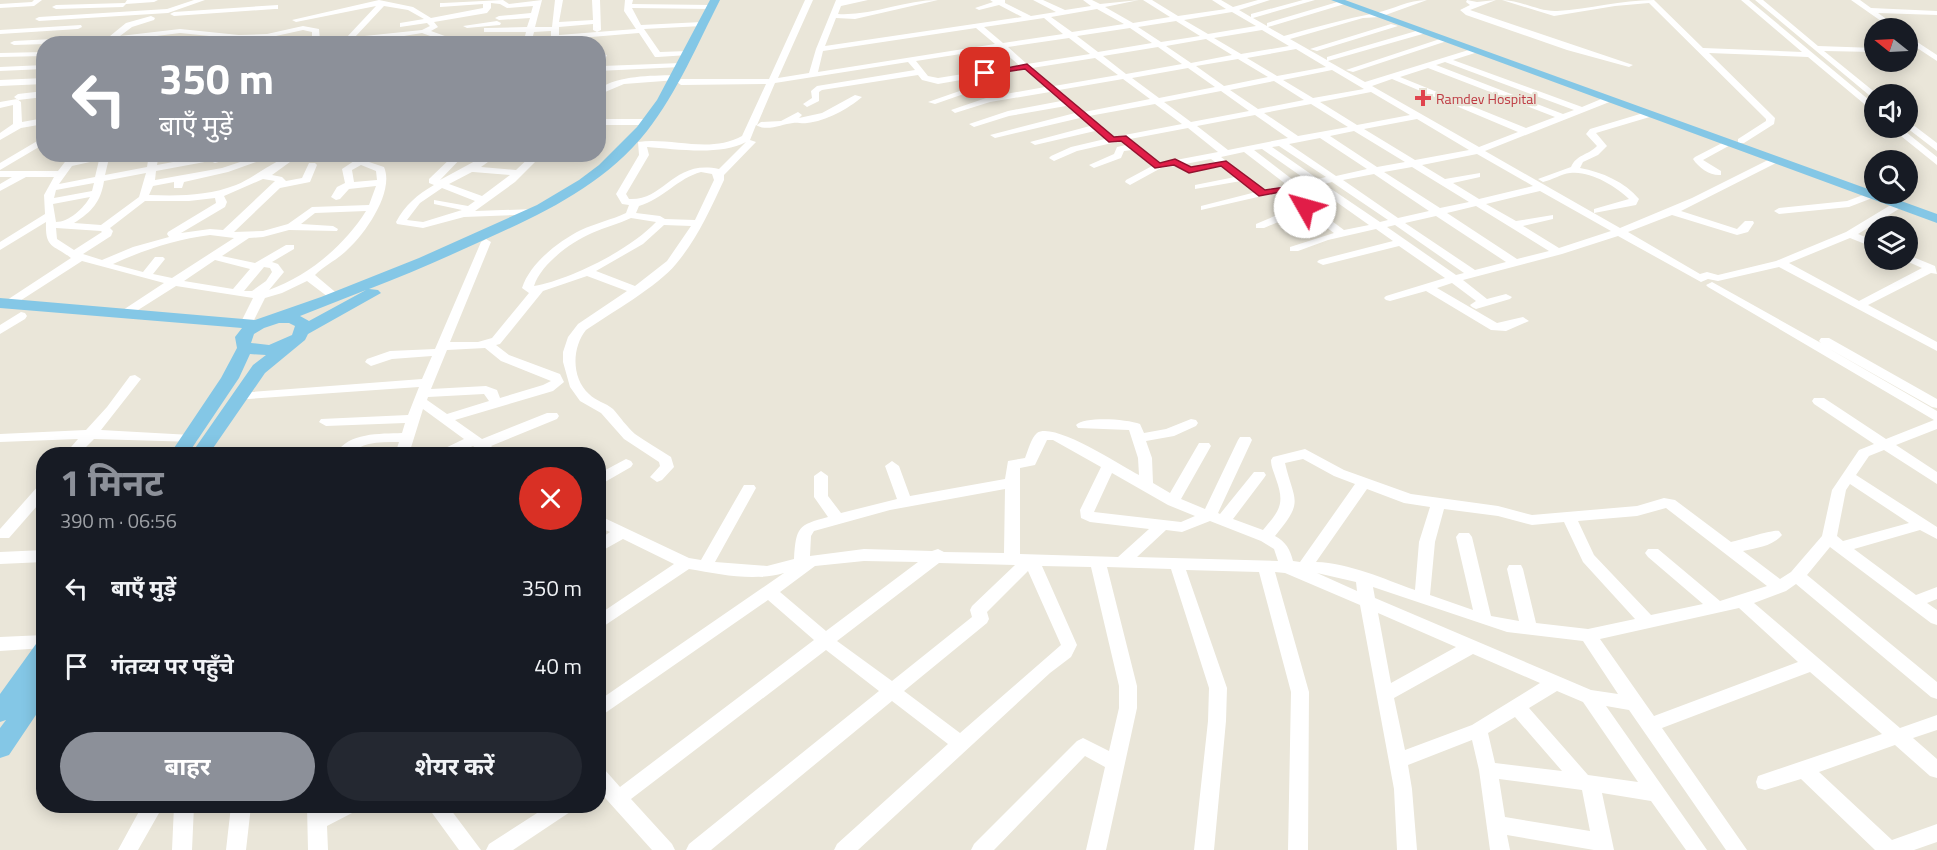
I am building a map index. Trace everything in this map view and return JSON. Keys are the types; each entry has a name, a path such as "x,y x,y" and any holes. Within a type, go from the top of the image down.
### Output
{"main road":[{"path":"3,307 127,313 248,333 268,350 375,292 486,242 585,193 616,169 641,144 724,0"},
{"path":"1343,1 1650,114 1735,142 1775,160 1864,189"},
{"path":"3,307 21,316 248,333 278,319 395,275 557,202 610,163 647,122 678,80 684,59 713,4"},
{"path":"1374,13 1864,189"},
{"path":"1917,204 1937,211"},
{"path":"1898,205 1937,219"},
{"path":"195,447 239,397 259,369 299,335 301,322 295,319 278,319"},
{"path":"195,447 241,360 248,333"},
{"path":"0,712 36,661"},
{"path":"0,748 36,696"}],"street":[{"path":"0,6 33,4 38,0"},
{"path":"0,55 39,19 66,0"},
{"path":"39,19 154,0"},
{"path":"115,36 129,25 164,10 201,0"},
{"path":"261,0 276,7 283,15 295,19 303,25 303,28"},
{"path":"399,5 409,0"},
{"path":"555,36 559,0"},
{"path":"596,0 597,35"},
{"path":"719,174 709,169 693,169 645,201 636,204 626,202 621,194 644,155 641,144 736,145 746,138 809,0"},
{"path":"813,74 820,49 839,2 864,0"},
{"path":"833,16 855,16 933,0"},
{"path":"970,0 981,6 980,9 1005,22"},
{"path":"981,6 996,1 1010,0"},
{"path":"1037,0 1065,13"},
{"path":"1087,0 1131,25 1221,90 1297,140"},
{"path":"820,49 1065,13 1135,0"},
{"path":"1147,0 1558,252"},
{"path":"1216,0 1285,38 1314,49 1331,64 1350,70 1369,86 1488,147 1620,233 1712,280 1937,404"},
{"path":"1226,0 1235,9 1254,16 1265,26"},
{"path":"606,87 640,79 739,83 773,81 1235,9 1266,0"},
{"path":"1254,16 1311,0"},
{"path":"1374,13 1410,0"},
{"path":"1285,38 1423,0"},
{"path":"1462,0 1476,5"},
{"path":"1492,0 1465,8 1465,12 1629,65"},
{"path":"1506,0 1554,14 1650,1 1771,118 1771,122 1698,159 1702,165 1718,173"},
{"path":"1745,0 1864,101"},
{"path":"1759,0 1864,87"},
{"path":"1856,0 1881,18"},
{"path":"996,1 1030,18"},
{"path":"910,59 920,72 932,81 1265,26 1343,1"},
{"path":"403,25 484,11 487,8 487,2"},
{"path":"442,5 502,2 510,6 538,2 529,36"},
{"path":"295,19 382,3 399,5 421,12 434,27 400,36"},
{"path":"351,36 382,3"},
{"path":"664,65 628,11 628,3 713,4"},
{"path":"295,19 323,6 352,4"},
{"path":"56,7 123,6 164,10 249,10 276,7"},
{"path":"1869,10 1937,13"},
{"path":"1045,16 1188,126 1224,158 1242,178 1263,194"},
{"path":"498,18 555,27 596,22"},
{"path":"467,26 532,23"},
{"path":"487,30 532,23"},
{"path":"591,36 702,24"},
{"path":"978,26 1027,66 1080,116 1112,140"},
{"path":"1314,49 1394,26"},
{"path":"2,32 78,27 67,36"},
{"path":"145,36 173,32 214,36 221,30 240,28"},
{"path":"260,36 303,28 316,31 314,36"},
{"path":"425,31 436,36"},
{"path":"995,135 1155,101 1276,79 1331,64 1423,31"},
{"path":"179,36 189,33"},
{"path":"1550,41 1568,37"},
{"path":"1285,38 1295,47 1331,64 1477,151 1631,229 1937,417"},
{"path":"1350,70 1446,40"},
{"path":"14,43 36,43"},
{"path":"1918,46 1937,59"},
{"path":"955,110 989,100 1295,47"},
{"path":"1817,48 1864,50"},
{"path":"1054,158 1074,149 1112,140 1258,114 1313,101 1369,86 1475,50"},
{"path":"1701,50 1809,55"},
{"path":"1918,52 1928,53"},
{"path":"0,55 36,54"},
{"path":"658,55 684,59"},
{"path":"606,67 664,65 684,59"},
{"path":"1447,60 1583,110"},
{"path":"1428,65 1564,118"},
{"path":"0,69 36,67"},
{"path":"761,125 783,124 791,120 817,98 815,91 820,88 920,72"},
{"path":"965,76 989,100"},
{"path":"1393,77 1527,132"},
{"path":"0,83 36,81"},
{"path":"606,81 625,83"},
{"path":"932,102 977,88"},
{"path":"0,105 36,96"},
{"path":"0,97 18,99"},
{"path":"791,120 806,122 816,120 858,97"},
{"path":"18,99 18,125"},
{"path":"1205,208 1295,186 1477,151 1609,99"},
{"path":"974,124 1008,114 1066,102"},
{"path":"657,477 667,468 666,460 647,450 629,436 606,410 585,398 576,387 569,362 569,352 574,337 582,327 671,263 698,223 719,180 719,174 752,140 761,125 767,111 762,104"},
{"path":"1175,162 1189,170 1246,149 1427,114"},
{"path":"1294,249 1376,225 1479,203 1545,184 1574,170 1579,160 1595,153 1602,146 1591,134 1593,131 1650,114"},
{"path":"0,128 36,122"},
{"path":"606,124 647,122"},
{"path":"0,137 18,125"},
{"path":"1035,142 1095,128"},
{"path":"1918,133 1937,148"},
{"path":"1322,135 1514,262"},
{"path":"1923,137 1937,138"},
{"path":"1123,138 1158,166"},
{"path":"1908,138 1937,162"},
{"path":"1282,143 1473,274"},
{"path":"0,167 36,145"},
{"path":"1264,146 1485,303"},
{"path":"1094,165 1118,156 1120,149 1133,147"},
{"path":"1246,149 1295,186"},
{"path":"1130,182 1158,166 1212,155 1224,158"},
{"path":"1390,298 1620,233 1673,212 1775,160"},
{"path":"53,217 90,208 98,193 104,162"},
{"path":"103,228 143,198 149,184 153,162"},
{"path":"52,188 186,162"},
{"path":"149,184 173,178 180,180 250,162"},
{"path":"143,198 218,195 261,176 284,162"},
{"path":"350,186 347,169 353,162"},
{"path":"70,164 52,188 53,217 50,237 59,249 146,276 257,295 279,290 309,275 342,248 378,201 384,176 381,169 368,162"},
{"path":"452,162 434,179 434,182 483,200"},
{"path":"483,162 443,184 411,206 401,222 423,225 467,212 534,212"},
{"path":"467,212 530,162"},
{"path":"0,174 24,174 70,164"},
{"path":"278,184 306,180 312,165"},
{"path":"473,169 519,173"},
{"path":"1574,170 1617,183 1634,199 1632,203 1598,211"},
{"path":"0,188 24,174"},
{"path":"1444,182 1477,175"},
{"path":"225,234 281,181 261,176"},
{"path":"1199,187 1242,178"},
{"path":"174,198 180,180"},
{"path":"336,197 341,189 350,186 382,182"},
{"path":"1282,189 1342,234"},
{"path":"0,247 98,193"},
{"path":"166,240 175,232 221,205 222,202 218,195"},
{"path":"1779,211 1849,204 1864,196"},
{"path":"438,202 467,212"},
{"path":"630,215 636,204"},
{"path":"1712,280 1780,263 1850,234 1898,205"},
{"path":"1260,226 1276,217 1305,207"},
{"path":"290,227 312,210 373,208"},
{"path":"1673,212 1737,232 1744,230 1749,224"},
{"path":"661,222 656,231 641,242 585,271 538,290 528,288 531,279 558,251 585,233 630,215 660,219 661,222 698,223"},
{"path":"3,307 107,234 108,231 53,217"},
{"path":"1514,225 1549,217"},
{"path":"103,264 137,249 199,233 246,235 263,234 290,227 333,229"},
{"path":"1850,234 1864,240"},
{"path":"127,313 246,235"},
{"path":"404,447 413,419 486,242"},
{"path":"1323,262 1401,242"},
{"path":"236,293 259,265 290,248"},
{"path":"214,257 274,266 278,272 257,295 248,333"},
{"path":"146,276 159,259"},
{"path":"1780,263 1937,347"},
{"path":"1918,263 1934,270"},
{"path":"1860,305 1934,270"},
{"path":"585,271 636,290"},
{"path":"309,275 336,298"},
{"path":"1427,287 1495,327 1506,327 1523,321"},
{"path":"371,362 390,355 488,344 502,336 538,290"},
{"path":"1461,309 1506,297"},
{"path":"0,330 21,316"},
{"path":"444,419 548,388 558,379 505,358 488,344"},
{"path":"78,447 135,379"},
{"path":"239,397 486,390 492,393 496,404"},
{"path":"424,392 444,419 484,447"},
{"path":"1819,401 1937,479"},
{"path":"463,447 552,416"},
{"path":"327,422 413,419"},
{"path":"1139,438 1169,433 1191,423"},
{"path":"1083,425 1127,424 1135,427 1145,458 1146,486"},
{"path":"1835,542 1839,490 1864,453 1937,424"},
{"path":"0,438 90,434 195,447"},
{"path":"1012,558 1013,464 1030,462 1033,460 1040,438 1044,435 1056,436 1173,501 1266,537 1279,545 1295,567 1367,602 1589,697 1632,702"},
{"path":"349,447 362,441 407,437"},
{"path":"1216,518 1245,440"},
{"path":"1173,501 1204,446"},
{"path":"1266,537 1289,510 1291,503 1278,460 1305,454 1338,473 1409,500 1498,511 1539,521 1645,510 1664,503 1670,504 1779,587"},
{"path":"606,476 626,464"},
{"path":"892,466 905,502"},
{"path":"1109,466 1086,514 1096,519 1161,526 1182,527 1216,518 1259,475"},
{"path":"821,476 821,497 830,507 836,519"},
{"path":"1848,476 1937,534"},
{"path":"808,561 805,530 809,526 905,502 1012,483"},
{"path":"1295,567 1364,483"},
{"path":"705,566 749,488"},
{"path":"1,535 36,497"},
{"path":"1422,599 1427,542 1438,505"},
{"path":"1569,518 1588,558 1647,621"},
{"path":"606,524 686,563 739,571 767,572 808,561 864,555 938,555 1177,565 1326,568 1363,578 1484,620 1529,629 1588,635 1741,601 1779,587 1797,576 1835,542 1922,524"},
{"path":"1122,562 1161,526"},
{"path":"606,543 622,532"},
{"path":"1729,548 1759,542 1774,535"},
{"path":"1464,537 1484,620"},
{"path":"1835,542 1937,619"},
{"path":"1653,553 1717,607"},
{"path":"619,798 938,555"},
{"path":"0,558 36,556"},
{"path":"696,850 981,619 978,610 1031,559"},
{"path":"844,850 1065,652 1069,645 1031,559"},
{"path":"606,705 769,592 808,561"},
{"path":"1096,850 1128,708 1128,686 1098,562"},
{"path":"606,618 686,563"},
{"path":"1177,565 1218,688 1217,721 1204,850"},
{"path":"1266,567 1300,692 1298,850"},
{"path":"1515,569 1529,629"},
{"path":"1797,576 1937,692"},
{"path":"1363,578 1403,789 1407,850"},
{"path":"769,592 826,641 961,744"},
{"path":"1914,602 1937,593"},
{"path":"1741,601 1937,770"},
{"path":"1588,635 1632,702 1651,724 1737,850"},
{"path":"0,644 36,642"},
{"path":"1384,695 1471,647"},
{"path":"1651,724 1812,664"},
{"path":"1397,761 1478,730 1555,683"},
{"path":"1589,697 1697,850"},
{"path":"1496,824 1604,846 1586,782 1517,707"},
{"path":"1765,782 1900,737 1937,722"},
{"path":"1478,730 1488,770 1500,850"},
{"path":"981,850 1083,746 1116,764"},
{"path":"1488,770 1656,793"},
{"path":"1804,770 1889,850 1937,833"},
{"path":"606,785 660,848"},
{"path":"128,850 148,813"},
{"path":"182,850 184,813"},
{"path":"236,850 240,813"},
{"path":"442,813 471,850"},
{"path":"496,850 552,813"},
{"path":"317,814 318,850"}],"place":[{"name":"Ramdev Hospital","path":"1423,98"}],"route":[{"path":"985,73 1027,66 1095,128 1112,140 1123,138 1158,166 1175,162 1189,170 1223,163 1263,194 1282,189 1305,207"}]}
